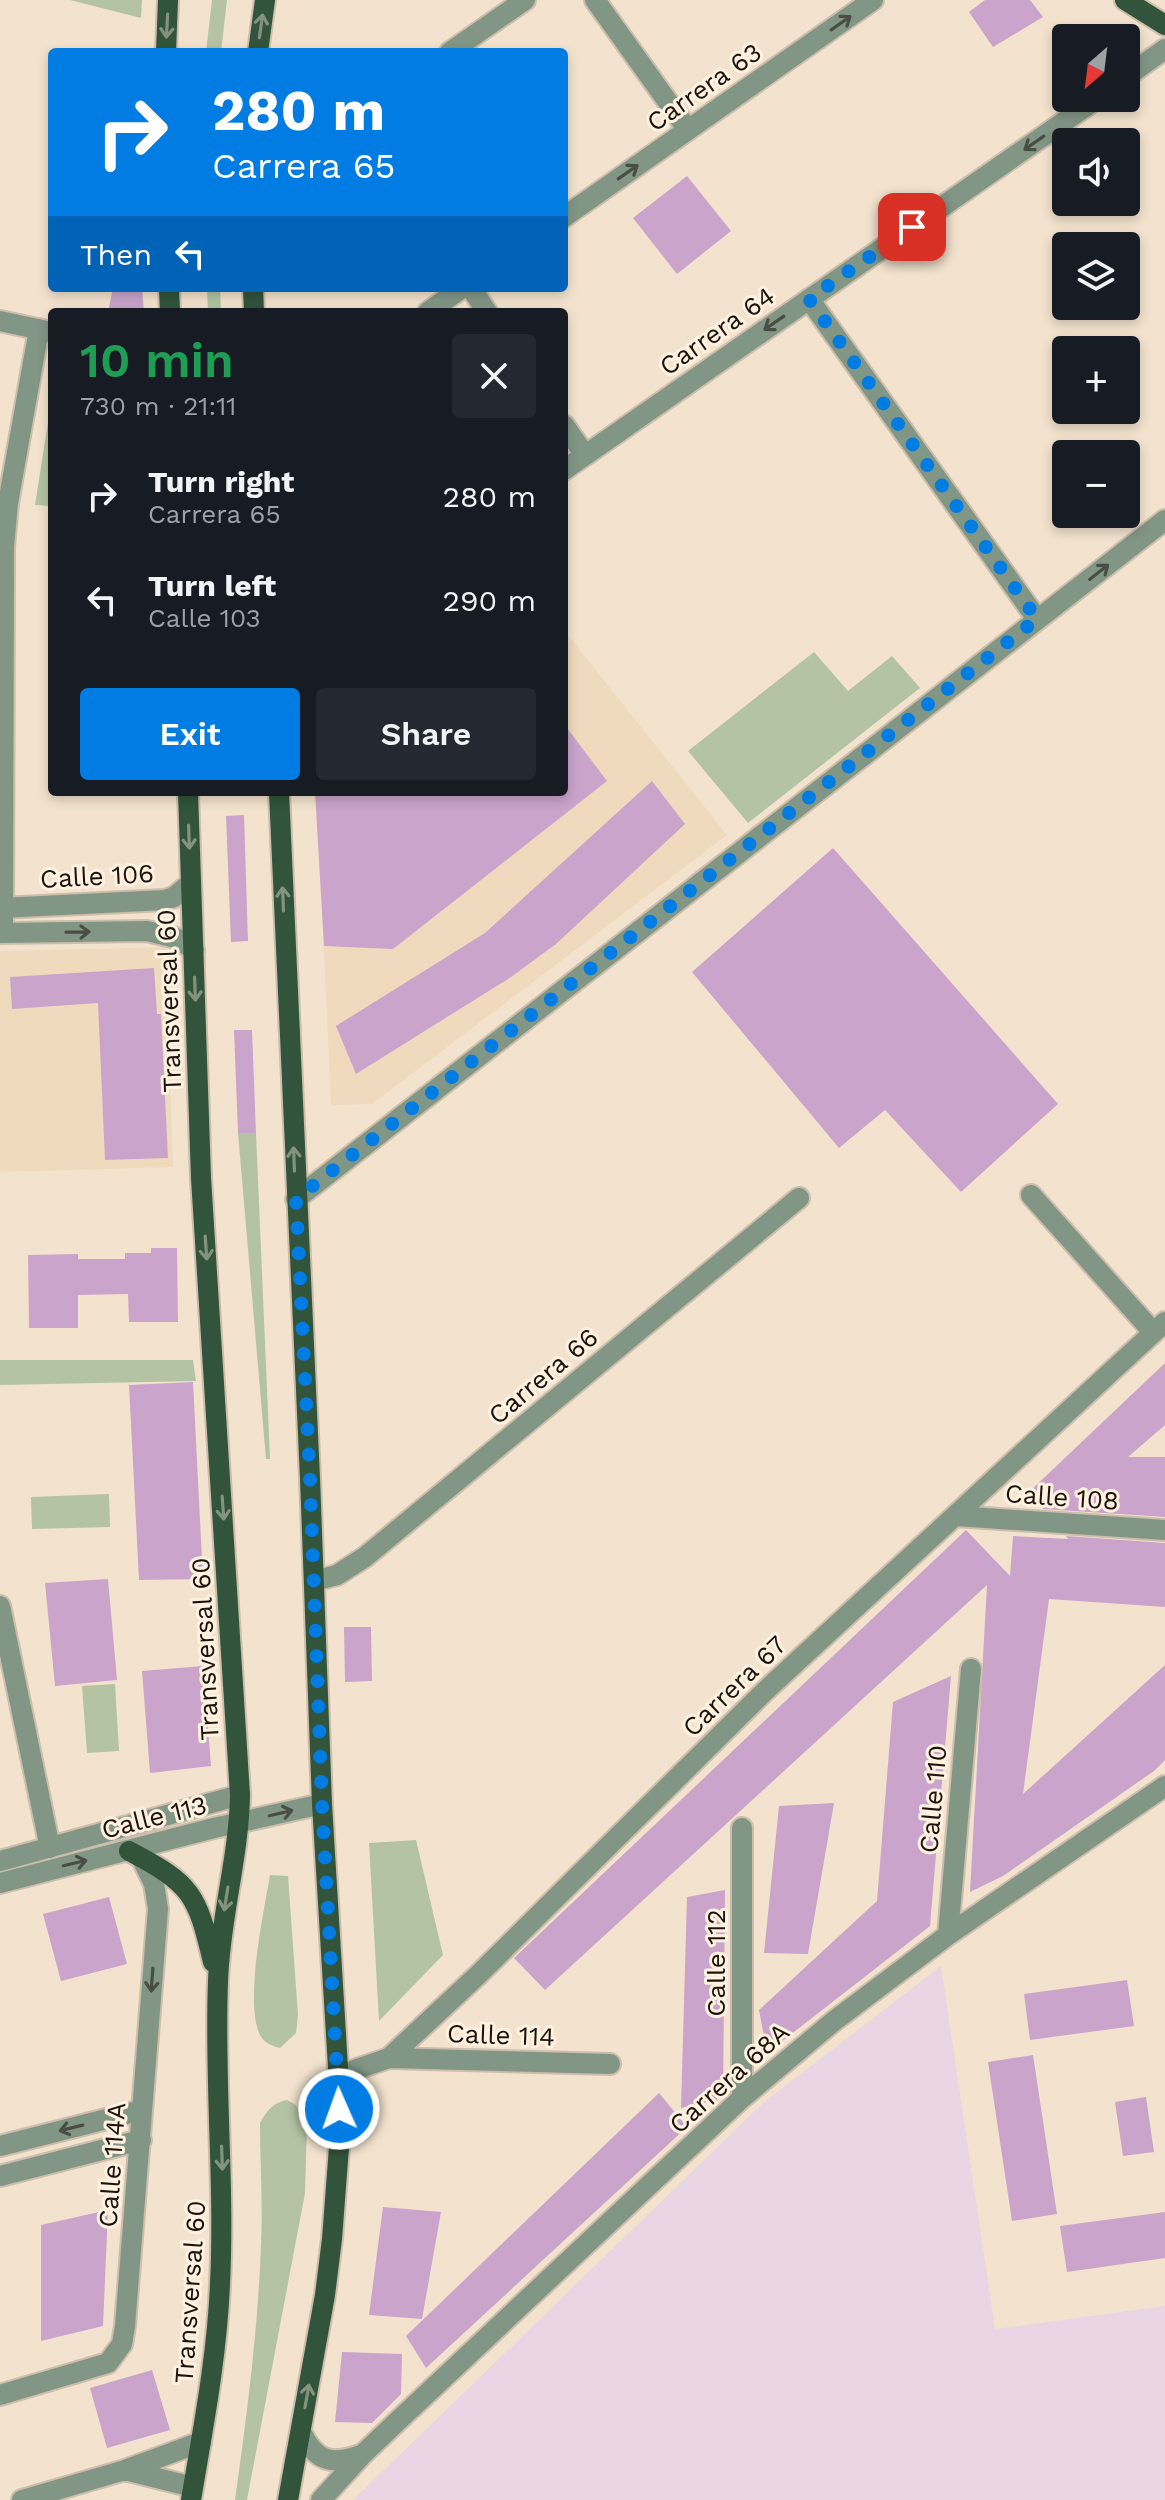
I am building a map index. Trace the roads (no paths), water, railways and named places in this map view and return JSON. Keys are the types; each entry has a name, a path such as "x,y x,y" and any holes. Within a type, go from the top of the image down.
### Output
{"main road":[{"path":"166,48 168,0"},
{"path":"259,48 265,0"},
{"path":"1125,0 1165,25"},
{"name":"Transversal 60","path":"188,796 201,1178 240,1795 240,1822 224,1909 218,1980 223,2175 220,2284 213,2365 192,2494"},
{"path":"279,796 322,1804 339,2084 339,2149 332,2239 288,2500"},
{"path":"135,1854 180,1883 194,1899 218,1980"}],"street":[{"path":"456,48 525,0"},
{"path":"595,0 688,130"},
{"name":"Carrera 63","path":"568,214 873,0"},
{"path":"1140,67 1165,49"},
{"name":"Carrera 64","path":"568,467 1078,112"},
{"path":"434,308 456,292"},
{"path":"809,299 1037,619"},
{"path":"0,321 45,330 8,503 2,546 2,933"},
{"path":"568,431 585,455"},
{"path":"296,1199 1165,520"},
{"name":"Calle 106","path":"1,908 165,900 174,897 191,883"},
{"name":"Calle 106","path":"2,933 147,931 176,938 194,950"},
{"path":"1031,1195 1162,1325"},
{"name":"Carrera 66","path":"314,1581 352,1567 799,1198"},
{"name":"Carrera 67","path":"339,2084 354,2070 389,2058 479,1974 764,1692 1162,1325"},
{"name":"Calle 108","path":"956,1516 1165,1530"},
{"path":"0,1606 50,1848"},
{"name":"Calle 110","path":"948,1935 971,1669"},
{"name":"Carrera 68A","path":"321,2500 363,2454 742,2098 834,2021 948,1935 1165,1786"},
{"name":"Calle 113","path":"0,1861 240,1795"},
{"name":"Calle 113","path":"0,1883 135,1854 240,1822 322,1804"},
{"name":"Calle 112","path":"742,1828 742,2098"},
{"name":"Calle 114A","path":"0,2395 108,2363 122,2344 141,2140 158,1897 148,1869 135,1854"},
{"name":"Calle 114","path":"389,2058 610,2064"},
{"path":"0,2146 142,2110"},
{"path":"0,2176 141,2140"},
{"path":"301,2432 313,2451 331,2461 349,2460 363,2454"},
{"path":"22,2500 125,2470 201,2442"},
{"path":"125,2470 192,2494"}]}
